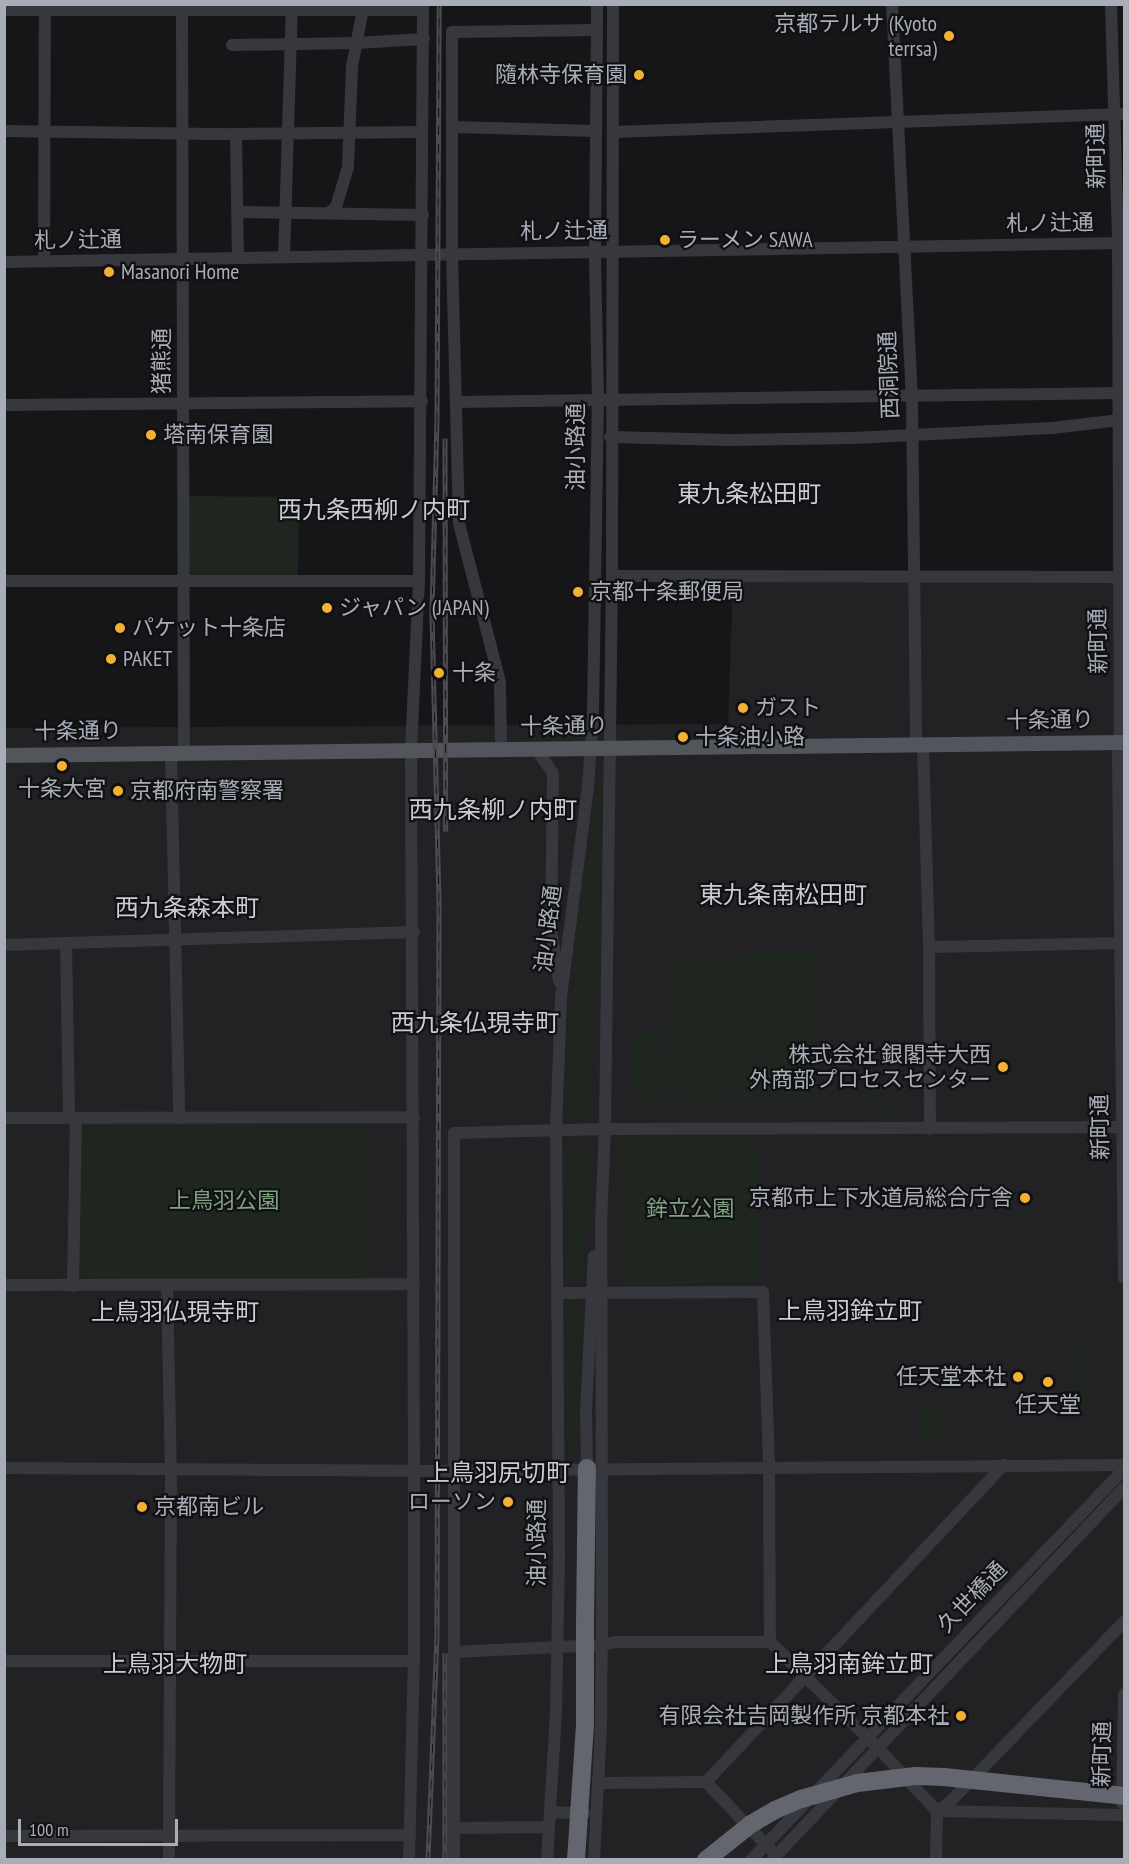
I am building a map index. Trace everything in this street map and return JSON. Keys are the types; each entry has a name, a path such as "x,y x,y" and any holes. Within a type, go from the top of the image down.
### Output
{"highway":[{"path":"576,1860 585,1725 585,1625 594,1468"},
{"path":"706,1860 751,1824 775,1810 830,1790 886,1779 944,1777 1125,1796"}],"main road":[{"name":"十条通り","path":"4,755 1122,742"}],"street":[{"name":"油小路通","path":"547,1860 557,1647 559,1293 556,1129 561,997 588,788 591,748 598,400 595,251 597,4"},
{"name":"油小路通","path":"594,1468 597,1293 605,1129 612,576 610,437 613,4"},
{"name":"西洞院通","path":"892,4 906,247 919,744 929,947 930,1129"},
{"name":"新町通","path":"1111,4 1120,114 1121,243 1118,393 1121,417 1125,1278"},
{"path":"4,10 45,7 182,6 423,7 424,39 421,46 422,401 419,580 411,750 414,932 414,1661 409,1860"},
{"name":"猪熊通","path":"179,1118 175,939 177,753 184,581 182,6"},
{"path":"44,261 45,7"},
{"path":"284,257 292,7"},
{"path":"329,213 336,207 345,184 348,167 352,66 364,7"},
{"path":"501,749 500,682 459,523 452,253 452,32 597,30"},
{"path":"232,45 357,43 424,39"},
{"path":"612,132 1120,114"},
{"path":"453,127 596,131"},
{"path":"4,131 236,134 421,132"},
{"path":"236,134 238,258"},
{"path":"238,212 423,215"},
{"name":"札ノ辻通","path":"4,262 1121,243"},
{"path":"456,402 1118,393"},
{"path":"4,405 422,401"},
{"path":"610,437 759,440 1052,428 1112,421 1121,417"},
{"path":"612,576 1121,577"},
{"path":"4,581 419,580"},
{"path":"536,748 553,773 551,930 561,997"},
{"path":"4,945 414,932"},
{"path":"66,943 72,1118 73,1286"},
{"path":"929,947 1122,943"},
{"path":"4,1118 414,1117"},
{"path":"454,1860 456,1652 454,1132 556,1129 1123,1127"},
{"path":"4,1285 414,1284"},
{"path":"168,1285 171,1469 168,1663 169,1860"},
{"path":"559,1293 763,1292 769,1467 770,1642 878,1748 938,1811 1123,1815"},
{"path":"4,1468 414,1471 1004,1465 1125,1467"},
{"path":"598,1783 706,1782 1004,1465"},
{"name":"久世橋通","path":"751,1860 1125,1467"},
{"path":"594,1468 601,1646 594,1860"},
{"name":"久世橋通","path":"774,1857 1125,1488"},
{"path":"986,1613 996,1623"},
{"path":"938,1811 949,1803 1125,1623"},
{"path":"456,1652 601,1646 615,1642 770,1642"},
{"path":"4,1662 414,1661"},
{"name":"新町通","path":"1123,1815 1125,1694"},
{"path":"706,1782 766,1844 774,1857"},
{"path":"936,1860 938,1811"},
{"path":"550,1812 597,1814"},
{"path":"454,1828 549,1827"},
{"path":"4,1836 410,1834"}],"shaded area":[{"path":"1124,580 1124,1859 5,1859 4,728 728,724 733,581"}],"green space":[{"path":"189,496 296,497 299,499 298,577 193,578 188,574"},
{"path":"598,783 601,783 591,1112 588,1118 578,1120 571,1117 568,1110 575,944 581,888 592,843"},
{"path":"815,953 818,1097 675,1099 672,955"},
{"path":"666,1029 668,1099 633,1100 631,1030"},
{"path":"868,1086 895,1114 874,1118 873,1107 860,1095"},
{"name":"上鳥羽公園","path":"367,1123 369,1278 83,1277 79,1274 80,1127 84,1124"},
{"name":"鉾立公園","path":"620,1138 757,1139 760,1268 753,1283 621,1283"},
{"path":"577,1144 591,1150 592,1156 583,1272 581,1283 574,1286 569,1284 568,1276 568,1150"},
{"path":"574,1301 582,1307 577,1448 575,1453 572,1453 567,1443 567,1307"},
{"path":"1082,1345 1086,1350 1087,1402 1086,1407 1082,1409 1078,1404 1078,1389 1082,1389 1082,1366 1078,1365 1077,1349"},
{"path":"922,1405 940,1405 940,1443 922,1443"}],"railway":[{"path":"428,1860 437,1634 439,901 432,611 437,422 439,4"},
{"path":"445,438 446,831"},
{"path":"445,1653 445,1860"}],"place":[{"name":"京都テルサ (Kyoto terrsa)","path":"949,36"},
{"name":"隨林寺保育園","path":"639,75"},
{"name":"ラーメン SAWA","path":"665,240"},
{"name":"Masanori Home","path":"109,272"},
{"name":"塔南保育園","path":"151,435"},
{"name":"京都十条郵便局","path":"578,592"},
{"name":"ジャパン (JAPAN)","path":"327,608"},
{"name":"パケット十条店","path":"120,628"},
{"name":"PAKET","path":"111,659"},
{"name":"十条","path":"439,673"},
{"name":"ガスト","path":"743,708"},
{"name":"十条油小路","path":"683,737"},
{"name":"十条大宮","path":"62,766"},
{"name":"京都府南警察署","path":"118,791"},
{"name":"株式会社 銀閣寺大西 外商部プロセスセンター","path":"1003,1067"},
{"name":"京都市上下水道局総合庁舎","path":"1025,1198"},
{"name":"任天堂本社","path":"1018,1377"},
{"name":"任天堂","path":"1048,1382"},
{"name":"ローソン","path":"508,1502"},
{"name":"京都南ビル","path":"142,1507"},
{"name":"有限会社吉岡製作所 京都本社","path":"961,1716"}],"district":[{"name":"東九条松田町","path":"749,494"},
{"name":"西九条西柳ノ内町","path":"374,510"},
{"name":"西九条柳ノ内町","path":"493,810"},
{"name":"東九条南松田町","path":"783,895"},
{"name":"西九条森本町","path":"187,908"},
{"name":"西九条仏現寺町","path":"475,1023"},
{"name":"上鳥羽鉾立町","path":"850,1311"},
{"name":"上鳥羽仏現寺町","path":"175,1312"},
{"name":"上鳥羽尻切町","path":"498,1473"},
{"name":"上鳥羽大物町","path":"175,1664"},
{"name":"上鳥羽南鉾立町","path":"849,1664"}]}
